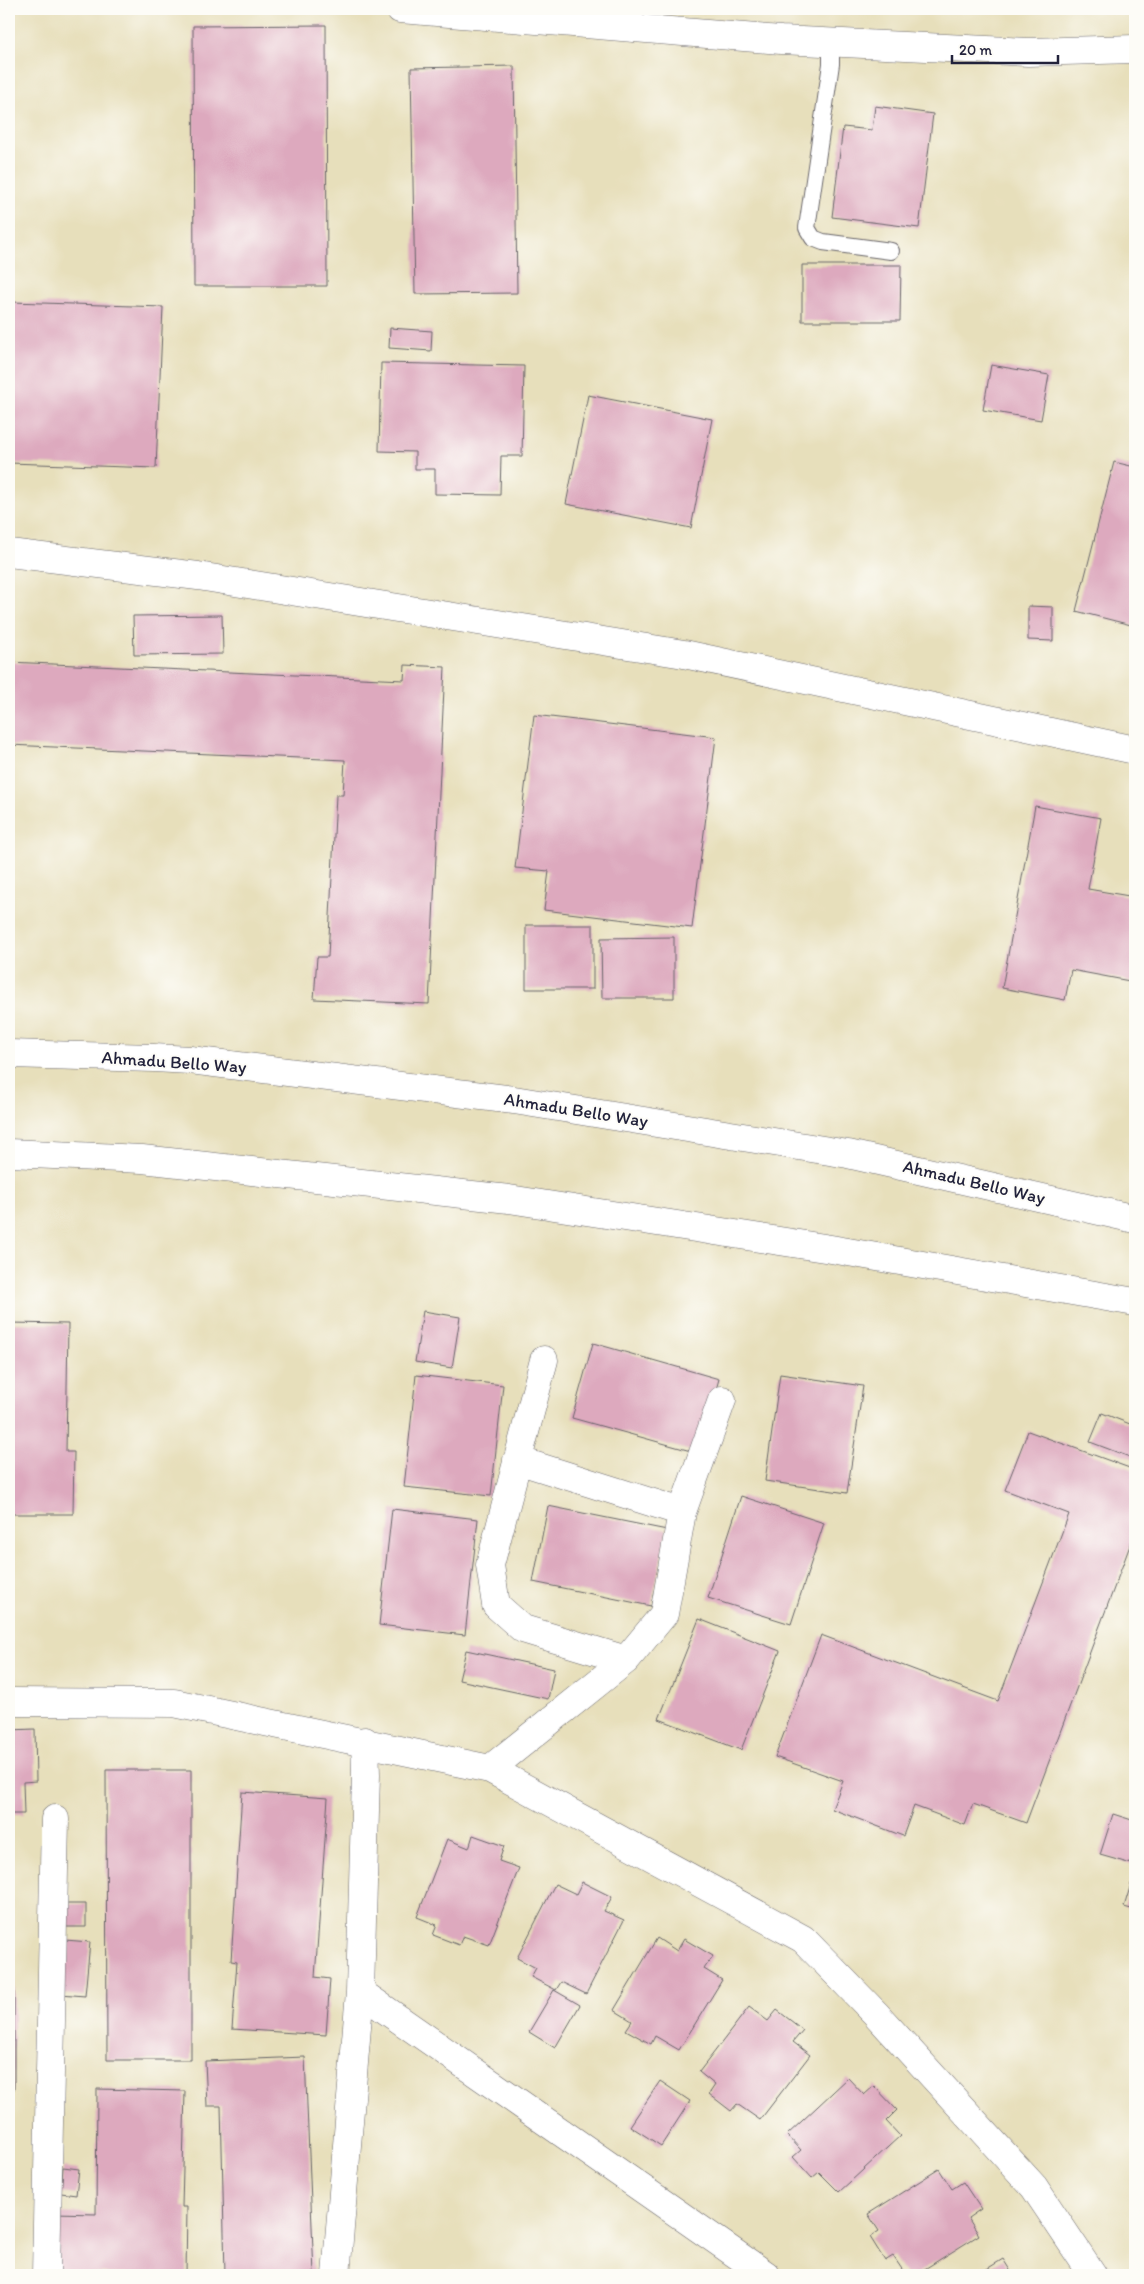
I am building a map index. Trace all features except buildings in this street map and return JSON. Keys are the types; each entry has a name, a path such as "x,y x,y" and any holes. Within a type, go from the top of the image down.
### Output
{"street":[{"path":"400,9 781,40 1028,52 1135,49"},
{"path":"9,553 198,576 684,654 1135,750"},
{"name":"Ahmadu Bello Way","path":"9,1054 190,1060 514,1100 848,1154 1135,1219"},
{"path":"9,1153 142,1158 509,1199 831,1249 1135,1302"},
{"path":"544,1360 490,1565 496,1605 523,1628 626,1660"},
{"path":"490,1769 626,1660 664,1614 682,1512 722,1400"},
{"path":"517,1460 682,1512"},
{"path":"9,1702 174,1702 490,1769 802,1939 876,2014 1034,2187 1093,2275"},
{"path":"336,2275 360,1992 366,1775 365,1741"},
{"path":"46,2275 55,1819"},
{"path":"360,1992 766,2275"}],"lane":[{"path":"831,42 831,64 807,228 813,238 823,242 891,251"}]}
